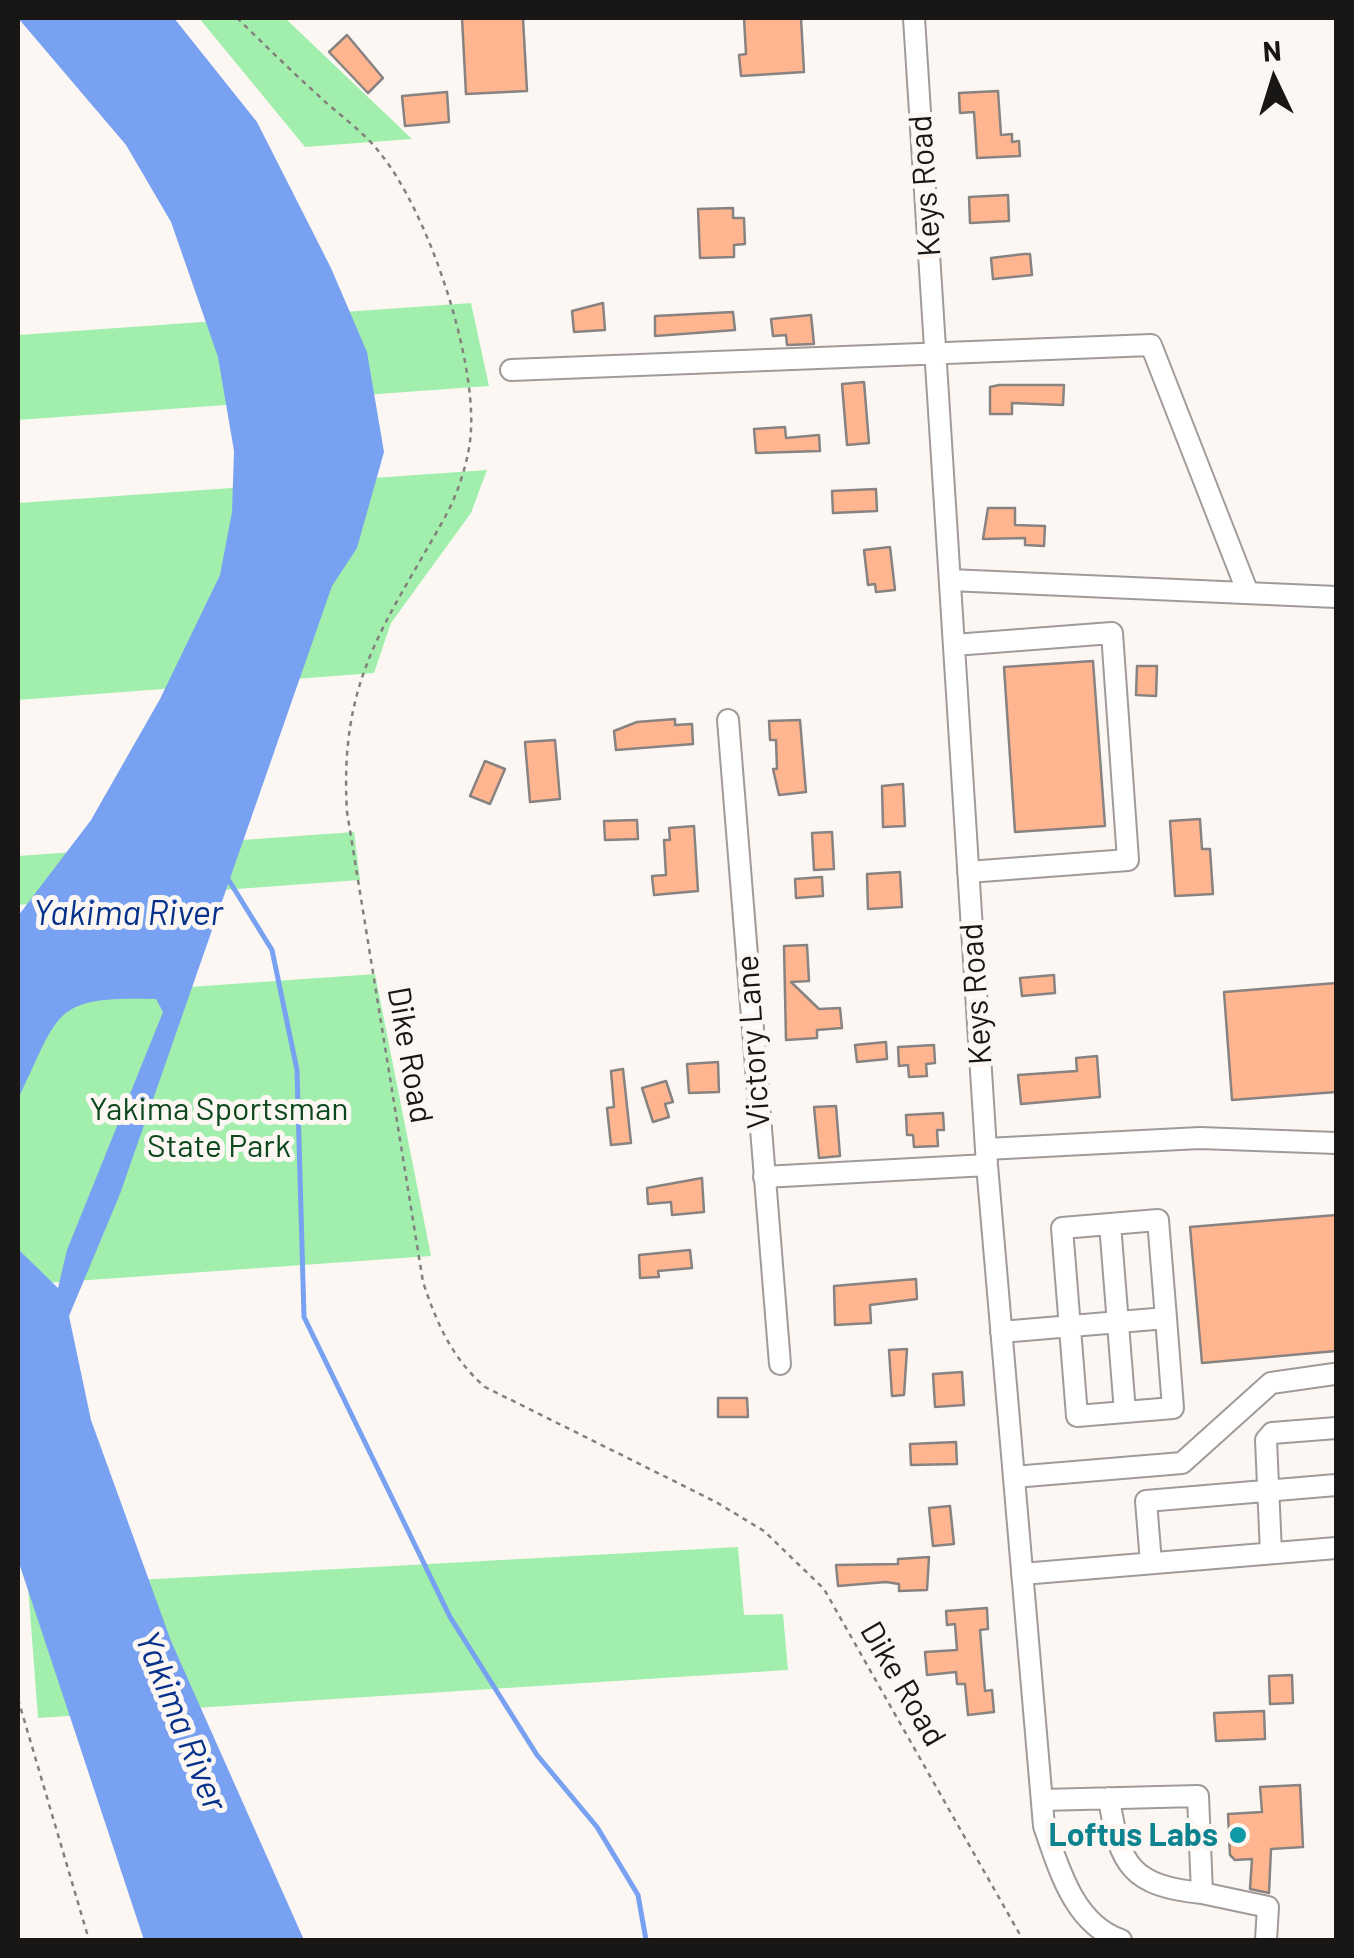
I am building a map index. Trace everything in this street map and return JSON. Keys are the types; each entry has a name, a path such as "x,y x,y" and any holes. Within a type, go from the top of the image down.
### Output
{"street":[{"name":"Keys Road","path":"914,18 986,1157 1044,1826 1064,1886 1103,1934 1122,1940"},
{"path":"511,370 935,351 1152,346 1248,593"},
{"path":"950,580 1336,597"},
{"path":"954,645 1112,634 1128,860 968,872"},
{"name":"Victory Lane","path":"728,720 780,1364"},
{"path":"764,1177 1200,1138 1336,1143"},
{"path":"1158,1220 1166,1318 1173,1408 1077,1416 1062,1228 1158,1220"},
{"path":"1110,1224 1125,1412"},
{"path":"1001,1332 1166,1318"},
{"path":"1014,1476 1182,1464 1271,1383 1334,1374"},
{"path":"1271,1553 1263,1447 1272,1433 1336,1428"},
{"path":"1151,1563 1146,1501 1336,1485"},
{"path":"1022,1574 1336,1548"},
{"path":"1042,1800 1198,1796 1202,1893"},
{"path":"1109,1798 1115,1840 1123,1859 1155,1886 1268,1907 1266,1940"}],"path":[{"name":"Dike Road","path":"237,18 378,149 406,188 446,288 464,371 471,430 464,465 447,513 388,610 368,654 343,756 347,812 423,1282 436,1323 462,1367 485,1387 512,1404 716,1502 788,1550 824,1590 1023,1940"},
{"path":"18,1698 89,1940"}],"green space":[{"path":"199,18 285,18 412,139 305,147"},
{"path":"471,303 489,386 18,420 18,335"},
{"path":"487,470 471,513 391,623 374,673 18,700 18,503"},
{"path":"354,832 360,880 18,905 18,856"},
{"name":"Yakima Sportsman State Park","path":"375,974 431,1256 18,1285 18,999"},
{"path":"738,1547 744,1615 783,1614 788,1670 38,1718 28,1586"}],"water":[{"name":"Yakima River","path":"18,18 174,18 257,122 331,268 367,352 384,452 357,548 332,586 120,1194 69,1316 91,1420 171,1641 304,1940 144,1940 18,1560 18,1249 58,1288 67,1250 163,1012 156,999 96,1001 78,1006 53,1028 18,1099 18,916 91,820 160,699 220,575 232,512 234,451 218,357 171,222 126,145"}],"building":[{"path":"462,18 523,18 527,91 466,94"},
{"path":"744,18 801,18 804,72 741,76 739,55 746,54"},
{"path":"347,35 383,78 368,93 329,52"},
{"path":"998,91 1001,135 1012,134 1012,142 1019,141 1020,156 977,158 974,112 960,113 959,93"},
{"path":"447,92 449,122 405,126 402,96"},
{"path":"1008,195 1009,221 970,223 969,197"},
{"path":"733,208 733,218 744,218 745,244 734,245 734,257 700,258 698,209"},
{"path":"1030,254 1032,275 993,279 991,258"},
{"path":"603,303 605,330 574,332 572,311"},
{"path":"733,312 735,330 655,336 655,316"},
{"path":"811,315 814,344 787,345 786,335 773,336 771,319"},
{"path":"864,382 869,443 847,445 842,384"},
{"path":"1064,385 1063,405 1012,403 1012,414 990,414 990,387"},
{"path":"785,427 786,438 819,435 820,451 756,453 754,429"},
{"path":"876,489 877,511 833,513 832,491"},
{"path":"988,508 1015,508 1015,525 1045,526 1044,546 1025,545 1025,538 983,539"},
{"path":"890,547 895,590 876,592 875,584 868,585 864,550"},
{"path":"1093,661 1105,826 1015,832 1004,667"},
{"path":"1137,666 1157,666 1156,696 1136,695"},
{"path":"675,719 675,725 692,724 693,744 616,750 614,731 637,722"},
{"path":"800,720 806,792 779,795 773,769 777,769 776,740 770,740 769,721"},
{"path":"555,740 560,799 530,802 525,742"},
{"path":"485,761 505,769 490,804 470,796"},
{"path":"903,784 905,826 883,827 882,786"},
{"path":"1200,819 1202,849 1210,849 1213,894 1175,896 1170,821"},
{"path":"637,820 638,839 605,840 604,821"},
{"path":"694,826 698,891 654,895 652,876 666,875 664,840 670,840 669,828"},
{"path":"832,832 834,869 814,870 812,833"},
{"path":"900,872 902,907 868,909 867,874"},
{"path":"822,877 823,896 796,898 795,879"},
{"path":"807,945 809,981 791,982 819,1009 840,1008 842,1028 817,1030 817,1038 786,1040 784,946"},
{"path":"1054,975 1055,993 1022,996 1020,978"},
{"path":"1336,983 1336,1092 1232,1100 1224,992"},
{"path":"886,1042 887,1059 857,1062 855,1045"},
{"path":"934,1045 935,1063 926,1064 927,1076 909,1077 908,1065 899,1066 898,1047"},
{"path":"1097,1056 1100,1097 1021,1104 1018,1075 1077,1071 1076,1058"},
{"path":"718,1062 719,1092 689,1093 687,1064"},
{"path":"623,1069 631,1143 611,1145 607,1108 614,1107 611,1071"},
{"path":"666,1081 673,1102 665,1104 669,1117 653,1122 642,1088"},
{"path":"836,1106 840,1156 819,1158 814,1107"},
{"path":"943,1113 944,1130 937,1130 938,1146 914,1147 913,1135 907,1135 906,1115"},
{"path":"702,1178 704,1212 672,1215 671,1202 648,1204 647,1188"},
{"path":"1336,1215 1336,1351 1202,1363 1190,1227"},
{"path":"690,1250 692,1268 658,1271 659,1277 640,1278 639,1255"},
{"path":"916,1279 917,1299 870,1305 871,1323 835,1325 834,1286"},
{"path":"907,1349 904,1395 892,1396 889,1350"},
{"path":"962,1372 964,1405 935,1407 933,1374"},
{"path":"718,1398 747,1398 748,1417 718,1417"},
{"path":"956,1442 957,1464 911,1465 910,1444"},
{"path":"950,1506 954,1544 933,1546 929,1508"},
{"path":"929,1557 927,1590 899,1591 899,1584 886,1582 838,1586 836,1565 898,1564 898,1559"},
{"path":"987,1608 988,1629 980,1630 985,1691 992,1690 994,1712 968,1715 965,1684 957,1684 956,1672 927,1675 925,1652 957,1650 955,1624 947,1625 946,1611"},
{"path":"1292,1675 1293,1703 1270,1704 1269,1676"},
{"path":"1264,1711 1265,1739 1216,1741 1214,1713"},
{"path":"1300,1785 1303,1847 1271,1849 1269,1893 1250,1889 1252,1859 1235,1860 1230,1855 1228,1814 1262,1812 1260,1787"}],"waterway":[{"path":"228,879 272,950 297,1070 304,1317 450,1617 537,1755 597,1827 638,1895 646,1940"}],"place":[{"name":"Loftus Labs","path":"1238,1835"}]}
